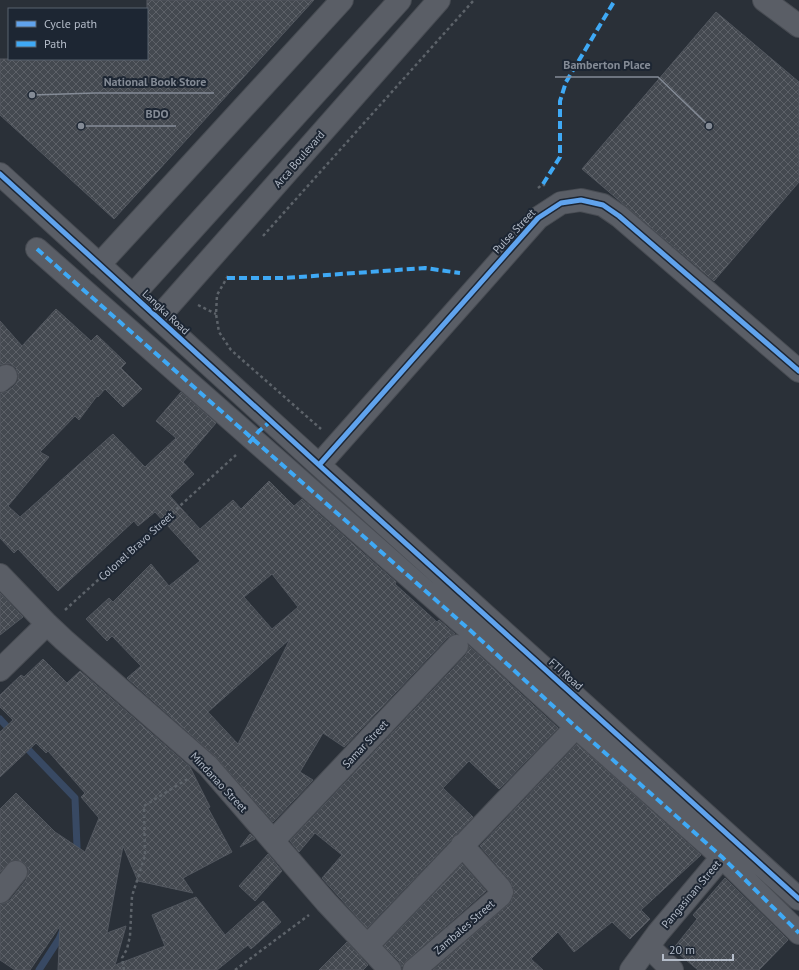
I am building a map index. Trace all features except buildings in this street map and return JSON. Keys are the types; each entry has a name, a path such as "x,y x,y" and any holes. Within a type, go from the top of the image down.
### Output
{"street":[{"path":"99,265 342,0"},
{"path":"133,295 400,0"},
{"name":"Arca Boulevard","path":"158,318 439,0"},
{"path":"764,0 799,26"},
{"name":"Langka Road","path":"0,174 319,465"},
{"name":"Pulse Street","path":"319,465 538,218 561,203 581,200 603,205 619,216 799,371"},
{"path":"37,249 252,440 471,631 722,858 799,933"},
{"path":"252,440 259,431 271,421"},
{"name":"FTI Road","path":"319,465 799,898"},
{"name":"Mindanao Street","path":"0,575 47,624 208,766 326,902 390,970"},
{"path":"0,670 47,624"},
{"name":"Samar Street","path":"273,841 457,646"},
{"path":"367,946 462,844 576,726"},
{"name":"Zambales Street","path":"414,970 500,896 502,892 462,844"},
{"name":"Pangasinan Street","path":"631,970 658,933 722,858"},
{"path":"0,892 16,872"},
{"path":"649,947 672,970"}],"path":[{"path":"263,236 474,0"},
{"path":"232,272 217,295 216,314 219,332 231,350 338,444"},
{"path":"124,970 122,958 127,949 130,936 132,896 145,856 144,806 208,766"},
{"path":"235,970 326,902"}],"waterway":[{"path":"0,719 12,732"},
{"path":"22,743 75,798 76,855"},
{"path":"39,970 59,939 63,930"}],"marked path":[{"path":"543,184 560,157 560,101 566,82 615,0"},
{"path":"37,249 471,631 722,857 799,933"},
{"path":"227,278 285,278 425,268 460,273"},
{"path":"249,443 259,431 271,421"}],"cycle path":[{"path":"0,174 799,899"},
{"path":"319,465 538,218 561,203 581,200 603,205 619,216 799,371"}],"place":[{"name":"National Book Store","path":"32,95"},
{"name":"BDO","path":"81,126"},
{"name":"Bamberton Place","path":"709,126"}]}
